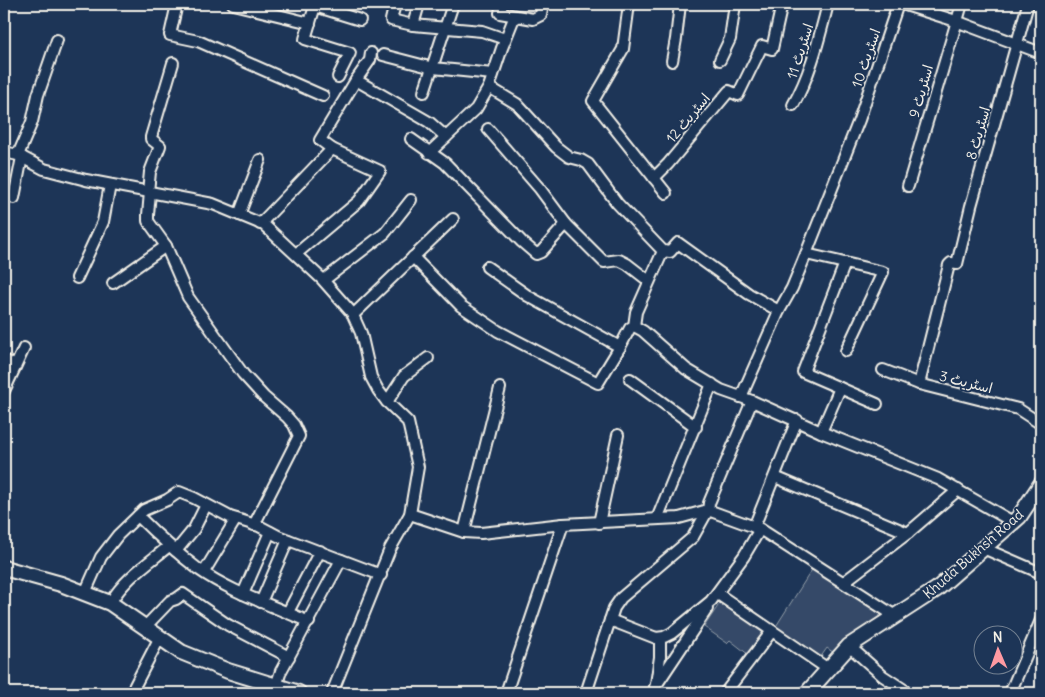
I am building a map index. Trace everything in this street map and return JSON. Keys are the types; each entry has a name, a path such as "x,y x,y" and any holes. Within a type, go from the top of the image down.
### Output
{"street":[{"path":"176,4 170,35 198,41 323,96"},
{"path":"233,4 310,23"},
{"path":"395,4 391,20 413,25 482,31 506,39"},
{"path":"413,25 419,4"},
{"path":"424,92 453,4"},
{"path":"502,4 500,13 533,19 540,15 542,4"},
{"path":"629,4 624,49 593,101 666,193"},
{"path":"672,61 680,4"},
{"path":"720,60 730,38 735,4"},
{"name":"اسٹریٹ 12","path":"654,178 668,164 728,90 738,95 762,46 772,48 782,4"},
{"name":"اسٹریٹ 11","path":"793,105 801,92 818,44 828,4"},
{"name":"اسٹریٹ 10","path":"741,397 806,254 858,120 898,4"},
{"path":"902,4 956,21 1041,53"},
{"name":"اسٹریٹ 9","path":"908,186 962,4"},
{"name":"اسٹریٹ 8","path":"919,384 949,265 951,263 957,264 1028,4"},
{"path":"338,77 350,53 305,39 314,6 360,20"},
{"path":"429,153 476,109 489,87 514,18 517,17"},
{"path":"14,198 20,156 57,40"},
{"path":"296,254 359,201 380,171 332,149 320,140 370,60 371,54"},
{"path":"383,55 433,68 493,74"},
{"path":"173,63 151,137 160,146 150,172 148,221 166,246 188,297 218,341 243,374 294,425 299,436 254,525"},
{"path":"356,80 429,122 446,137"},
{"path":"489,87 517,104 556,148 569,157 588,164 617,203 663,251 670,252 678,242 749,294 779,311"},
{"path":"488,130 540,189 566,224 604,262 619,260 628,264 649,281"},
{"path":"411,139 445,163 536,254 541,252 566,224"},
{"path":"260,224 332,149"},
{"path":"4,152 20,156 44,169 110,185 213,204 264,225 324,280 353,316 361,334 371,377 378,390 408,422 418,468 410,514 390,549 332,693"},
{"path":"239,214 260,160"},
{"path":"77,278 103,222 110,185"},
{"path":"324,280 385,233 412,200"},
{"path":"353,316 453,219"},
{"path":"113,283 166,246"},
{"path":"413,258 461,306 498,331 598,383 627,332 634,326 636,312 663,251"},
{"path":"806,254 883,272 846,351"},
{"path":"846,263 803,372 877,404"},
{"path":"487,267 528,296 620,347"},
{"path":"634,326 643,330 686,369 722,390 938,479 1013,522"},
{"path":"4,391 24,348"},
{"path":"388,402 404,376 428,358"},
{"path":"4,360 15,366"},
{"name":"اسٹریٹ 3","path":"883,370 919,384 1018,409 1041,424"},
{"path":"630,379 696,427"},
{"path":"657,519 712,384"},
{"path":"464,532 500,388"},
{"path":"821,432 840,388"},
{"path":"586,693 614,608 621,598 693,537 708,510 709,503 752,401"},
{"path":"654,690 744,556 757,528 797,420"},
{"path":"599,523 618,435"},
{"path":"775,477 908,533"},
{"name":"Khuda Bukhsh Road","path":"808,693 849,646 937,589 1013,522 1041,484"},
{"path":"844,582 908,533 958,490"},
{"path":"85,594 101,557 118,535 144,510 167,500 178,492 236,519 381,575"},
{"path":"110,603 117,590 136,571 172,548 194,529 206,505"},
{"path":"410,514 464,532 505,531 564,524 678,518 708,510 757,528 892,614"},
{"path":"138,516 172,548 204,572 243,594 309,622"},
{"path":"204,572 236,519"},
{"path":"506,693 564,524"},
{"path":"243,594 270,532"},
{"path":"261,602 288,540"},
{"path":"983,548 1041,573"},
{"path":"288,612 320,552"},
{"path":"287,691 281,671 341,560"},
{"path":"4,568 61,584 110,603 181,652 228,671 287,691"},
{"path":"146,627 170,601 183,594 228,625 289,657"},
{"path":"610,620 660,638 677,630 714,598"},
{"path":"714,598 772,631 828,669"},
{"path":"1010,693 1041,620"},
{"path":"725,693 772,631"},
{"path":"131,693 160,637"},
{"path":"654,690 660,657 660,638"},
{"path":"849,646 883,676 909,693"}],"shaded area":[{"path":"813,568 891,618 849,646 842,642 834,653 827,648 820,658 773,631"},
{"path":"720,603 765,633 749,655 730,640 727,643 704,627"}]}
